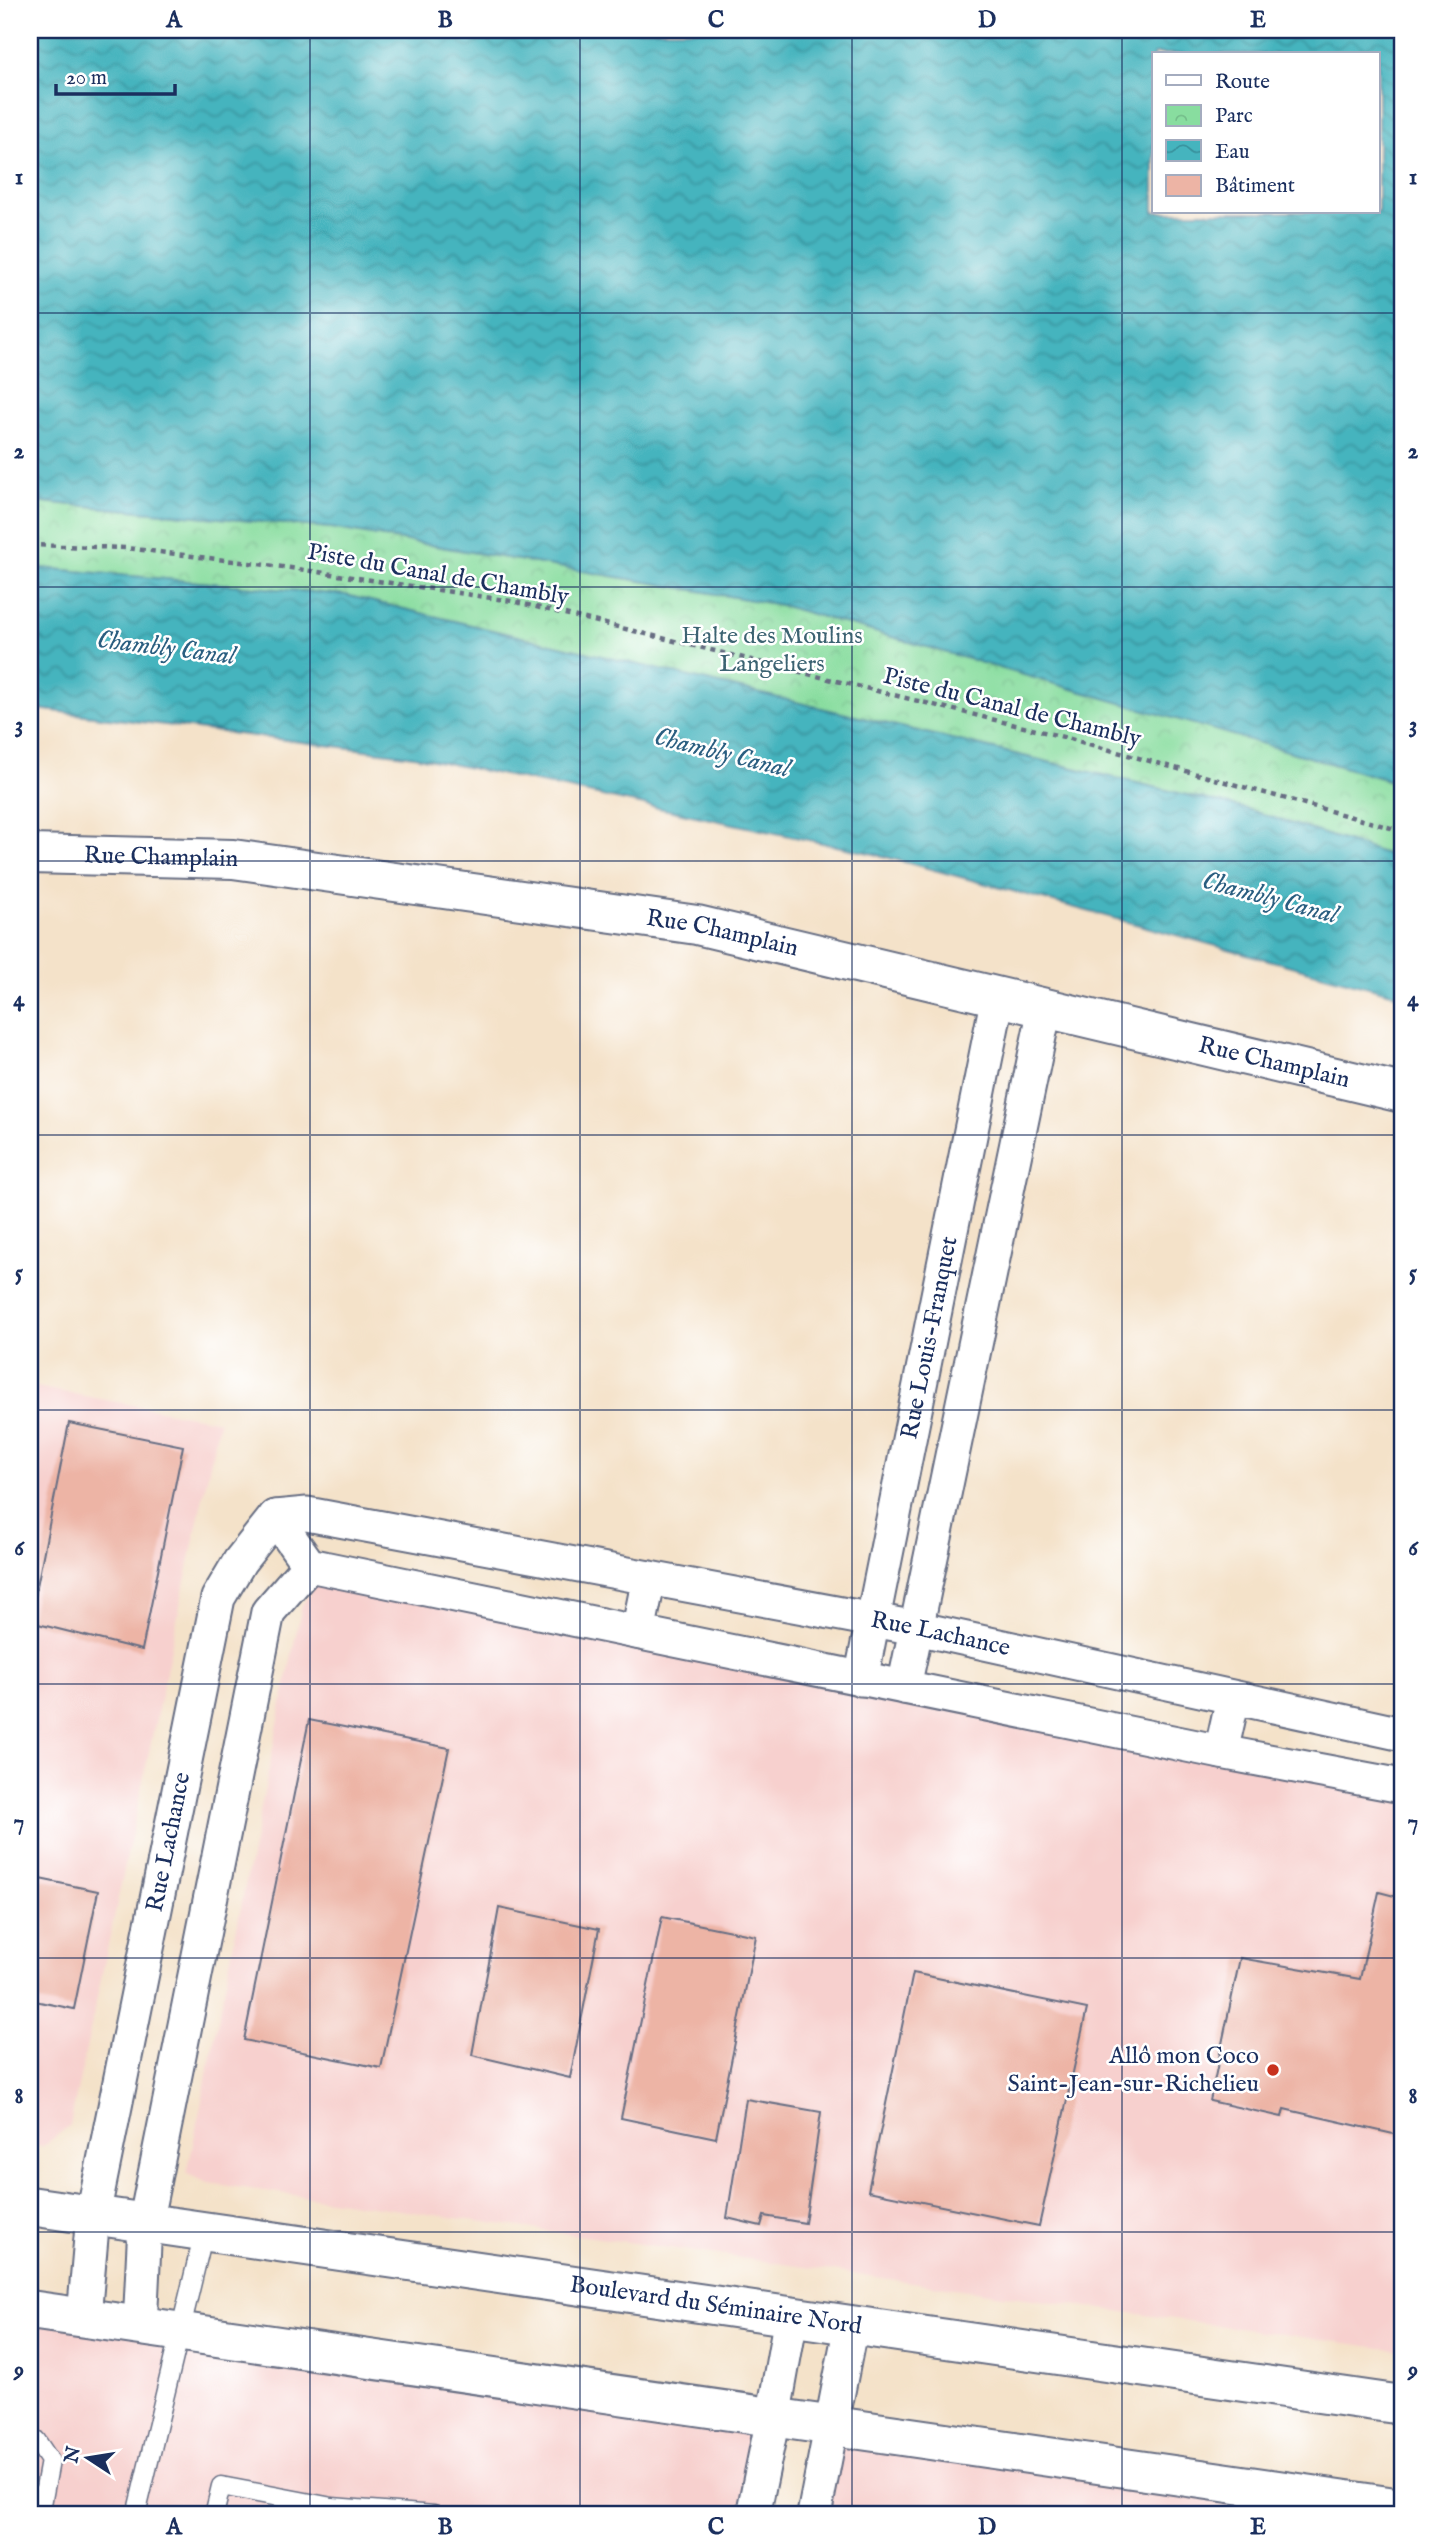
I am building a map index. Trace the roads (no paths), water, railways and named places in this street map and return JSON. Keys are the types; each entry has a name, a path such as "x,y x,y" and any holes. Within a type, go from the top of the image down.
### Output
{"main road":[{"name":"Rue Champlain","path":"30,854 233,859 697,925 1402,1093"},
{"name":"Boulevard du Séminaire Nord","path":"30,2206 1402,2405"},
{"path":"30,2309 1402,2508"}],"street":[{"name":"Rue Louis-Franquet","path":"861,1679 998,996"},
{"name":"Rue Louis-Franquet","path":"904,1687 1045,1009"},
{"name":"Rue Lachance","path":"84,2317 93,2215 218,1598 240,1561 275,1517 307,1514 915,1628 1402,1734"},
{"path":"275,1517 309,1565 1221,1752 1402,1786"},
{"path":"140,2327 145,2224 268,1612 309,1565"},
{"path":"638,1632 649,1578"},
{"path":"218,1598 268,1612"},
{"path":"1221,1752 1233,1698"},
{"path":"117,2087 170,2096"},
{"path":"752,2515 791,2317"},
{"path":"814,2515 850,2325"}],"lane":[{"path":"136,2515 204,2232"},
{"path":"30,2438 36,2440 50,2461 40,2515"},
{"path":"214,2515 220,2486 332,2507 434,2515"}],"water":[{"path":"30,30 1402,30 1402,784 781,605 331,528 30,501"},
{"name":"Chambly Canal","path":"30,567 345,595 1246,809 1402,859 1402,996 879,855 414,756 30,708"}],"place":[{"name":"Allô mon Coco Saint-Jean-sur-Richelieu","path":"1273,2070"}],"park label":[{"name":"Halte des Moulins Langeliers","path":"772,650"}]}
